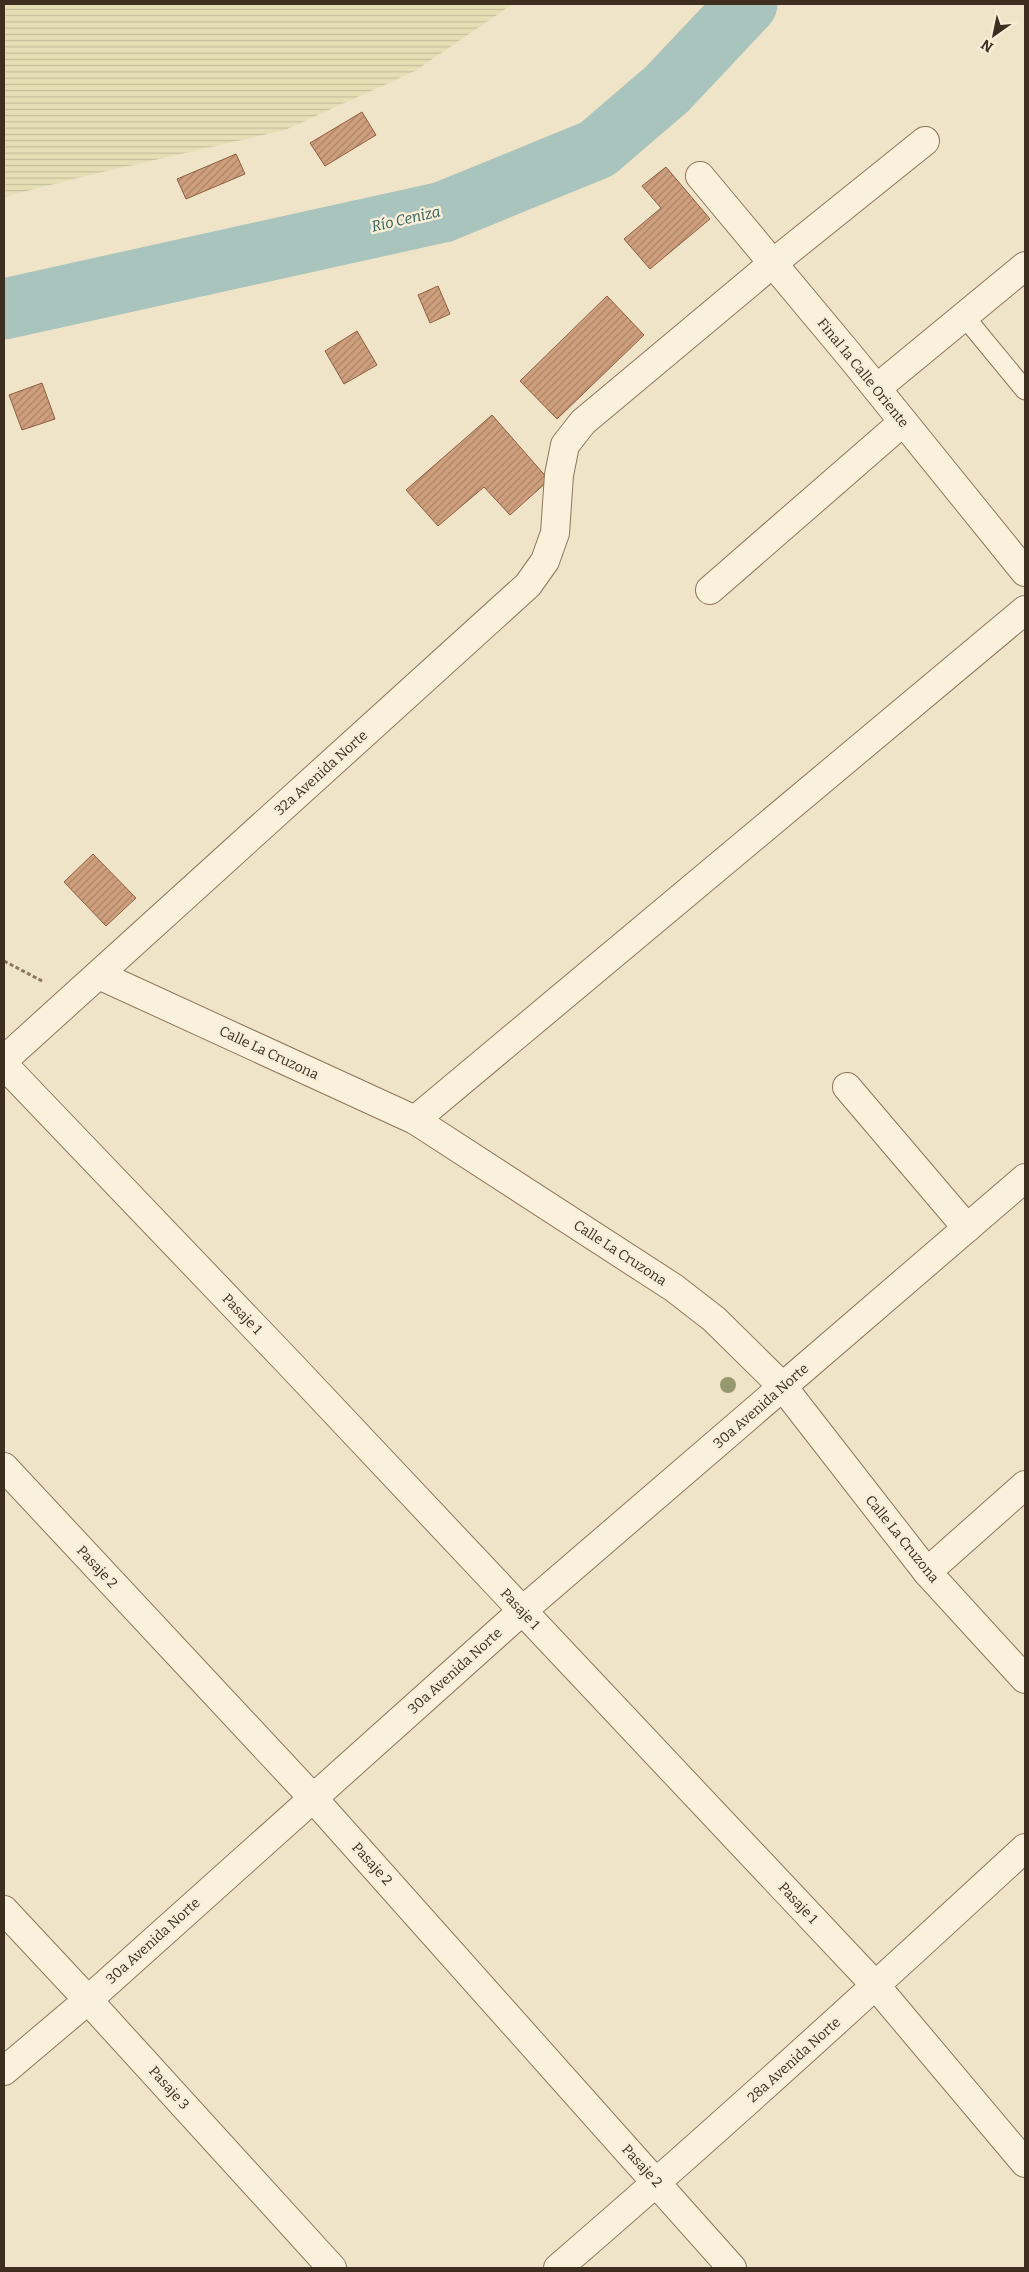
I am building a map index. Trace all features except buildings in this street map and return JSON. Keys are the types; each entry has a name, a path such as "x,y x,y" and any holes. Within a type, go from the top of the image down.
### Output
{"street":[{"path":"772,264 925,141"},
{"name":"Final 1a Calle Oriente","path":"700,176 974,506 1025,572"},
{"name":"32a Avenida Norte","path":"4,1060 528,585 545,561 555,533 559,475 565,444 583,422 772,264"},
{"path":"877,388 1025,266"},
{"path":"710,590 903,422"},
{"path":"415,1120 1025,610"},
{"name":"Calle La Cruzona","path":"99,975 415,1120 674,1288 714,1319 783,1387 927,1572 1025,1679"},
{"name":"Pasaje 1","path":"4,1065 291,1365 876,1986 1025,2163"},
{"path":"847,1087 967,1228"},
{"name":"30a Avenida Norte","path":"4,2071 88,2000 312,1797 522,1611 1025,1178"},
{"name":"Pasaje 2","path":"4,1467 312,1797 732,2268"},
{"path":"927,1572 1025,1485"},
{"name":"28a Avenida Norte","path":"558,2268 657,2183 876,1986 1025,1848"},
{"name":"Pasaje 3","path":"4,1910 332,2268"}],"lane":[{"path":"964,316 1025,390"}],"path":[{"path":"4,961 74,998"}],"shaded area":[{"path":"4,4 513,4 415,71 285,130 85,176 4,197"}],"waterway":[{"name":"Río Ceniza","path":"4,309 443,212 597,149 667,89 747,4"}]}
